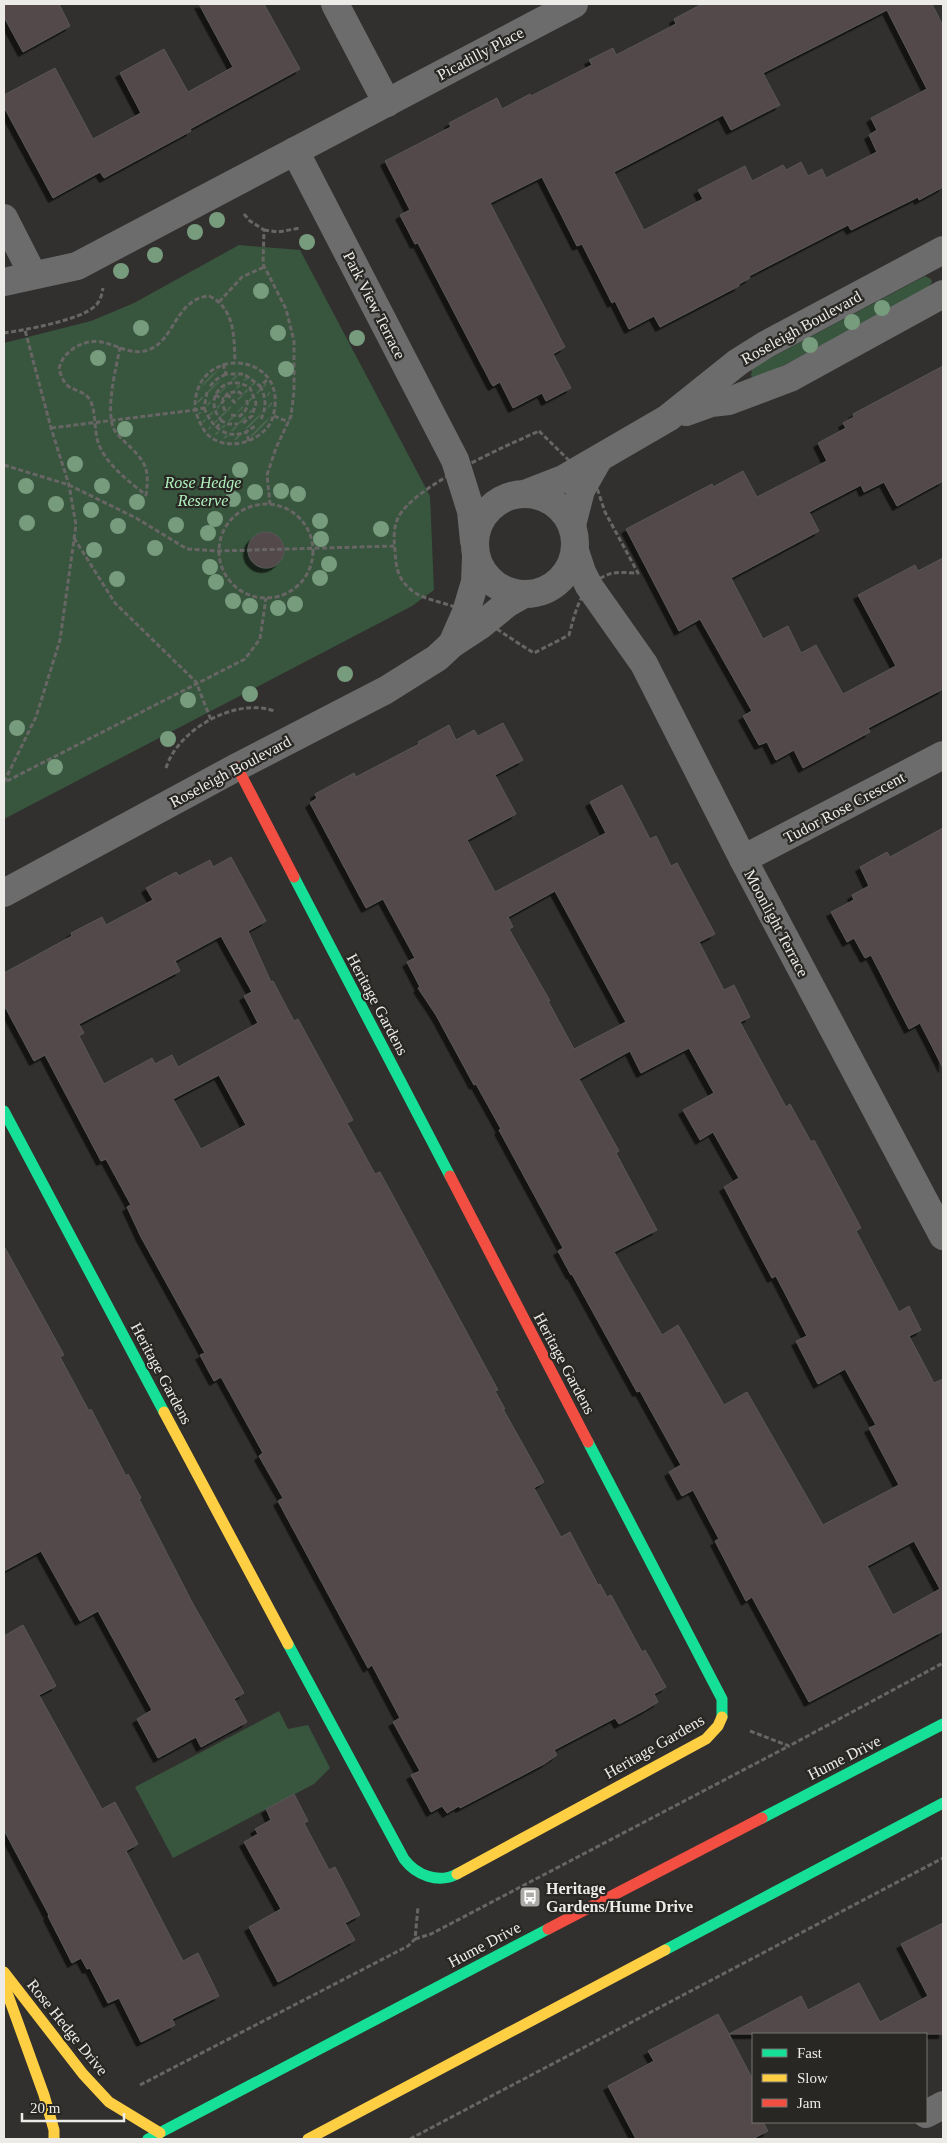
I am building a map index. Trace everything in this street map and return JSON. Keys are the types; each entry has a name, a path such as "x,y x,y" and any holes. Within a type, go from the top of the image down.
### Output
{"street":[{"path":"4,282 77,266 387,103 335,4"},
{"name":"Picadilly Place","path":"387,103 574,4"},
{"name":"Park View Terrace","path":"294,151 456,465 470,511 475,549"},
{"path":"4,218 34,275"},
{"name":"Roseleigh Boulevard","path":"520,494 563,479 598,460 668,418 738,362 765,345 943,250"},
{"name":"Roseleigh Boulevard","path":"668,418 711,403 745,396 790,378 943,294"},
{"name":"Roseleigh Boulevard","path":"574,538 581,490 598,460"},
{"name":"Park View Terrace","path":"456,465 497,492 520,494"},
{"path":"520,494 542,496 555,502 565,513 574,538 572,564 564,575 554,585 533,593 508,592 494,584 482,572 475,549 478,526 485,512 497,502 520,494"},
{"name":"Moonlight Terrace","path":"574,538 586,579 644,664 743,859 937,1208 943,1236"},
{"name":"Roseleigh Boulevard","path":"452,644 466,612 475,582 475,549"},
{"name":"Roseleigh Boulevard","path":"4,893 237,767 386,690 437,658 452,644 508,603 533,593"},
{"name":"Moonlight Terrace","path":"533,593 575,599 608,613"},
{"name":"Tudor Rose Crescent","path":"743,859 943,755"},
{"name":"Heritage Gardens","path":"4,1111 398,1851 408,1866 421,1876 451,1877 706,1739 717,1729 722,1721 724,1712 722,1699 237,767"},
{"name":"Hume Drive","path":"148,2139 581,1911 943,1724"},
{"path":"308,2139 943,1803"},
{"name":"Rose Hedge Drive","path":"4,1972 83,2074 109,2102 160,2133"},
{"name":"Rose Hedge Drive","path":"4,1984 44,2095 54,2130 54,2139"},
{"path":"927,2114 943,2105"}],"path":[{"path":"227,186 242,212 250,221 264,230 264,267 286,309 294,341 294,392 291,416 276,448 268,475 270,504"},
{"path":"4,333 26,330 80,315 96,306 102,295 104,281 97,256"},
{"path":"219,302 242,277 264,267"},
{"path":"120,347 111,405 112,420 116,433 143,460 148,471 146,495 106,457 96,437 96,422 92,406 84,393 68,386 58,369 60,363 66,355 84,342 103,342 140,352 148,350 163,339 183,310 196,298 209,296 219,302 229,315 233,331 235,362"},
{"path":"5,782 36,717 60,640 76,525 69,485 51,428 26,330"},
{"path":"235,362 257,369 268,380 275,394 274,416 266,430 250,441 232,444 215,439 207,434 202,427 195,410 194,399 203,378 211,370 223,364 235,362"},
{"path":"223,364 226,374"},
{"path":"210,386 226,374 244,374 260,386 265,402 264,414 261,419"},
{"path":"260,386 268,380"},
{"path":"238,424 233,425 222,421 215,412 215,395 225,385 238,382 250,388 256,403 255,411 244,423"},
{"path":"225,411 222,403 227,394 237,391 242,394"},
{"path":"207,392 204,408 210,421 216,428 234,435 246,432 255,426"},
{"path":"227,394 236,404"},
{"path":"215,395 224,399"},
{"path":"231,415 240,416 245,412 248,405 246,398"},
{"path":"256,403 265,402"},
{"path":"51,428 204,408"},
{"path":"245,412 250,418"},
{"path":"274,416 288,422"},
{"path":"216,428 222,421"},
{"path":"246,432 250,441"},
{"path":"4,465 69,485 136,518 187,549 218,551 394,546"},
{"path":"456,465 406,506 394,528 394,546 396,570 407,587 427,598 466,612"},
{"path":"270,504 284,507 295,514 304,524 310,535 312,548 311,564 304,577 294,588 280,595 266,598 251,595 238,589 228,578 221,566 218,551 221,536 228,522 240,511 254,505 270,504"},
{"path":"74,537 115,603 196,682 211,720"},
{"path":"5,782 196,682 220,673 245,659 260,639 266,598"},
{"path":"171,803 164,779 167,766 175,751 188,736 211,720 246,707 261,707 281,714 298,735"},
{"path":"109,2102 408,1946 415,1939 430,1934 789,1746 943,1663"},
{"path":"722,1721 789,1746"},
{"path":"410,2139 943,1858"},
{"path":"415,1939 421,1876"}],"green space":[{"name":"Rose Hedge Reserve","path":"239,245 300,250 430,496 434,590 412,606 4,819 4,343 91,321 134,303"},
{"path":"925,276 931,279 932,282 926,290 769,373 753,378 751,376 752,369 765,361"},
{"path":"222,368 223,372 216,376 207,386 210,389 225,378 241,376 255,382 260,389 263,399 258,399 253,387 245,381 235,380 225,383 216,389 211,398 212,410 219,422 217,424 211,417 208,409 209,392 204,390 201,406 197,406 199,393 204,383 211,375"},
{"path":"266,383 272,398 272,406 268,420 258,432 251,437 249,433 258,427 256,423 238,431 220,427 223,424 229,427 240,426 238,422 224,419 218,412 216,403 217,398 220,399 220,408 224,413 228,409 226,403 229,403 232,409 236,409 241,403 236,398 237,394 241,396 245,393 236,388 230,389 222,396 219,393 233,385 239,385 250,392 253,398 253,406 251,414 246,411 249,403 247,396 244,399 243,408 238,412 230,412 228,416 237,418 244,415 247,418 242,422 243,426 253,419 259,404 263,404 258,420 261,423 266,415 268,405 263,386"},
{"path":"198,412 202,412 213,429 232,436 245,435 247,439 231,440 217,435 201,420"},
{"path":"279,1711 288,1729 308,1725 330,1768 314,1784 173,1858 135,1787"}],"building":[{"path":"4,4 59,4 70,26 23,52 4,17"},
{"path":"199,4 264,4 300,69 104,178 100,172 53,198 4,107 4,95 55,68 93,139 141,113 120,73 164,49 188,92 233,67"},
{"path":"702,4 932,4 943,26 943,187 919,200 918,197 851,230 848,225 749,276 750,278 739,284 739,286 660,327 654,316 629,329 615,301 612,303 582,244 577,246 542,177 490,203 565,347 553,354 571,388 546,401 542,393 513,408 500,382 493,386 491,383 418,243 415,244 400,215 410,210 385,161 451,127 449,123 497,98 502,109 592,65 589,60 613,48 616,55 676,24 674,19","holes":["887,10 927,89 871,118 877,130 869,135 877,152 826,178 822,169 808,176 801,162 786,170 783,165 752,181 745,166 698,190 703,199 644,230 614,172 723,115 731,130 780,105 763,73"]},
{"path":"943,366 943,481 897,506 884,482 864,492 861,485 809,512 819,531 731,578 763,639 788,626 801,653 816,645 843,694 896,666 858,595 915,565 918,571 943,558 943,689 868,728 870,732 803,768 794,750 776,760 767,742 759,745 743,716 752,711 700,619 679,631 626,529 712,484 713,487 743,471 757,497 827,461 818,443 846,428 843,423 854,417 853,414"},
{"path":"266,532 273,533 279,537 283,543 283,557 279,563 273,567 266,568 259,567 253,563 249,557 248,550 249,543 253,537 259,533"},
{"path":"503,723 523,760 495,775 516,814 467,840 495,892 606,833 590,802 622,785 650,839 656,836 671,866 677,863 715,934 699,942 724,990 734,985 750,1017 740,1022 786,1107 790,1104 811,1142 814,1140 861,1228 856,1231 899,1312 909,1306 921,1330 909,1336 934,1383 943,1379 943,1631 809,1702 752,1597 746,1601 715,1541 719,1539 693,1490 682,1496 669,1472 681,1465 640,1391 637,1392 558,1251 563,1248 499,1130 501,1129 476,1084 474,1085 436,1015 418,988 420,987 407,962 415,958 383,899 366,908 310,803 317,798 315,794 354,773 356,777 419,744 418,742 449,725 456,740 474,730 478,736","holes":["555,891 626,1022 574,1049 548,1001 550,1001 509,929 513,927 508,917","689,1048 714,1093 683,1110 700,1140 713,1132 739,1178 724,1187 772,1278 776,1276 807,1336 796,1341 818,1384 845,1369 876,1425 869,1428 899,1485 823,1525 747,1392 724,1405 678,1325 662,1335 614,1252 657,1230 616,1153 619,1151 579,1079 630,1051 641,1073","914,1541 940,1589 893,1615 867,1566"]},
{"path":"943,828 943,1068 920,1023 909,1029 871,955 865,958 854,938 847,942 831,912 854,900 852,895 869,886 860,867 887,852 890,857"},
{"path":"231,857 266,921 248,931 271,982 273,981 294,1021 298,1019 353,1120 347,1123 375,1174 380,1172 498,1390 495,1391 505,1409 503,1409 544,1482 534,1488 561,1537 570,1532 598,1585 600,1584 607,1597 611,1595 642,1652 645,1650 666,1687 654,1694 658,1702 645,1710 619,1724 615,1718 554,1750 557,1755 544,1764 447,1813 442,1806 431,1812 411,1775 420,1771 393,1722 400,1718 372,1665 368,1668 278,1501 283,1498 259,1456 263,1453 221,1377 214,1381 200,1355 205,1353 141,1237 127,1207 131,1205 106,1159 101,1161 45,1055 34,1061 4,1005 4,973 72,936 71,933 102,917 106,925 153,900 146,888 176,872 179,876 210,860 213,867","holes":["221,936 252,992 244,996 258,1023 178,1067 172,1055 155,1064 152,1058 104,1084 79,1036 84,1033 79,1024 180,971 175,961","219,1075 246,1125 201,1149 173,1099"]},
{"path":"4,1246 64,1355 60,1357 89,1411 91,1409 126,1476 128,1474 193,1604 244,1693 234,1699 247,1722 201,1747 196,1737 158,1758 137,1719 152,1710 98,1611 80,1621 41,1551 4,1571"},
{"path":"23,1625 56,1686 39,1695 102,1809 115,1802 138,1844 126,1851 183,1961 198,1953 219,1996 172,2019 175,2025 141,2042 119,1998 108,2003 90,1968 87,1969 81,1958 72,1963 4,1830 4,1636"},
{"path":"294,1794 308,1821 304,1823 329,1870 335,1867 360,1915 345,1923 355,1940 278,1982 249,1927 281,1909 244,1842 258,1834 255,1829 271,1820 266,1809"},
{"path":"943,1923 943,2034 729,2034 801,1996 808,2010 859,1983 880,2022 928,1996 901,1944"},
{"path":"718,2014 752,2078 752,2123 764,2123 768,2131 752,2139 636,2139 608,2086 654,2061 648,2051"}],"traffic: fast":[{"path":"294,877 450,1176"},
{"path":"4,1111 164,1412"},
{"path":"588,1442 722,1699 722,1717"},
{"path":"288,1644 404,1859 415,1870 435,1878 450,1877 457,1874"},
{"path":"762,1818 943,1724"},
{"path":"665,1950 943,1803"},
{"path":"148,2139 548,1929"}],"traffic: slow":[{"path":"164,1412 288,1644"},
{"path":"457,1874 706,1739 718,1726 722,1717"},
{"path":"308,2139 665,1950"},
{"path":"4,1972 83,2074 109,2102 160,2133"},
{"path":"5,1987 44,2095 54,2130 54,2139"}],"traffic: jam":[{"path":"237,767 294,877"},
{"path":"450,1176 588,1442"},
{"path":"548,1929 762,1818"}],"place":[{"name":"Heritage Gardens/Hume Drive","path":"530,1897"}]}
